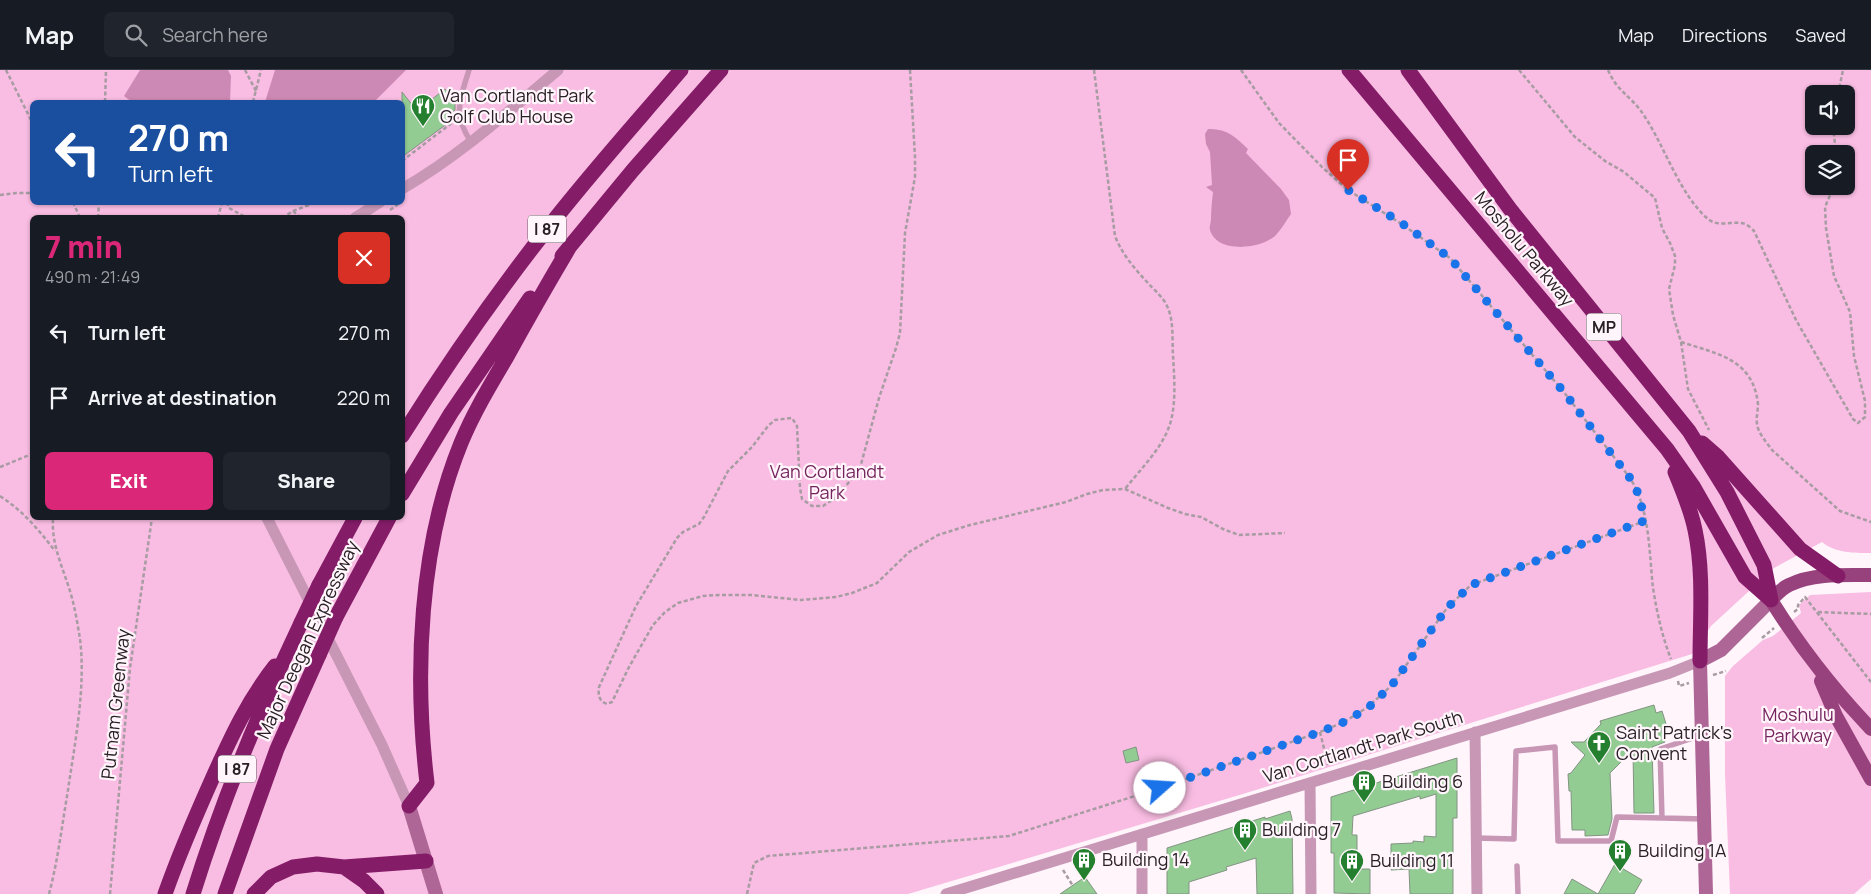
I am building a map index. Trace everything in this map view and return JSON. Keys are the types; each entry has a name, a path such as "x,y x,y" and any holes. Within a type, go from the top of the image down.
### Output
{"highway":[{"name":"I 87","path":"405,431 472,330 524,259 576,192 681,70"},
{"name":"I 87","path":"405,489 479,371 569,248 633,170 721,70"},
{"name":"Mosholu Parkway","path":"1348,70 1667,449 1692,486 1745,577 1771,600"},
{"name":"Mosholu Parkway","path":"1408,70 1521,222 1689,431 1727,492 1764,565 1771,600"},
{"path":"409,806 427,783 422,739 421,698 424,611 432,542 445,488 471,421 569,248"},
{"path":"1689,431 1718,457 1800,549 1838,576"},
{"path":"1667,449 1691,515 1697,540 1700,577 1700,661"},
{"name":"Major Deegan Expressway","path":"193,894 230,787 269,693 319,585 354,520"},
{"name":"Major Deegan Expressway","path":"225,894 277,750 336,617 388,520"},
{"path":"165,894 198,810 245,708 259,686 290,647"},
{"path":"254,894 271,877 293,867 317,864 344,867 426,860"},
{"path":"344,867 364,881 377,894"}],"main road":[{"path":"1771,600 1784,588 1813,578 1871,575"},
{"name":"Van Cortlandt Park South","path":"1700,661 1721,650 1771,600"},
{"name":"Mosholu Parkway","path":"1771,600 1815,666 1871,729"},
{"path":"1700,661 1706,894"},
{"path":"1815,666 1836,716 1871,779"},
{"path":"409,806 436,894"}],"street":[{"path":"405,187 430,173 471,142 558,70"},
{"path":"360,215 375,205"},
{"path":"268,520 382,745 409,806"},
{"name":"Van Cortlandt Park South","path":"946,894 977,889 1056,860 1670,673 1700,661"},
{"path":"1475,732 1477,894"},
{"path":"1310,783 1311,894"},
{"path":"1142,834 1142,894"}],"lane":[{"path":"469,70 458,112 464,131 471,142"},
{"path":"1662,818 1660,749 1702,734"},
{"path":"1476,838 1514,839 1516,751 1555,747 1558,841 1611,841 1617,817 1704,819"},
{"path":"1517,866 1518,894"}],"path":[{"path":"6,70 30,118"},
{"path":"105,100 106,70"},
{"path":"245,70 256,91"},
{"path":"254,100 262,70"},
{"path":"910,70 915,177 905,233 900,333 860,468 838,496 823,506 812,506 802,499 797,426 792,418 775,420 768,426 752,447 728,470 699,524 683,532 677,538 655,573 636,606 599,688 598,696 602,702 607,704 612,702 629,666 654,625 665,612 678,603 690,598 732,594 801,600 836,598 876,583 910,552 938,535 970,525 1066,502 1103,490 1125,489 1168,508 1201,517 1239,535 1285,533"},
{"path":"1094,70 1115,236 1128,260 1167,306 1172,332 1174,395 1172,417 1154,455 1125,489"},
{"path":"1241,70 1279,123 1323,168 1348,190 1400,222 1450,258 1563,391 1630,478 1640,497 1656,608 1661,633 1672,661"},
{"path":"1519,70 1575,137 1605,161 1624,172 1655,198 1662,228 1674,256 1675,265 1669,289 1670,300 1681,342 1688,389 1712,436"},
{"path":"1608,70 1620,91 1641,110 1683,186 1709,220 1721,224 1746,224 1754,231 1803,333 1837,388 1853,419 1858,423 1865,417 1865,401 1854,356 1850,312 1834,276 1826,228 1825,207 1830,195"},
{"path":"1840,85 1844,70"},
{"path":"405,159 452,124 458,112"},
{"path":"0,195 30,194"},
{"path":"228,205 229,208 242,215"},
{"path":"287,215 309,205"},
{"path":"293,211 298,215"},
{"path":"1681,342 1739,364 1751,378 1758,410 1756,424 1772,450 1840,511 1871,522"},
{"path":"0,467 30,455"},
{"path":"0,496 14,505 36,526 56,553"},
{"path":"49,894 55,871 73,756 82,674 80,639 73,601 56,553 52,529 53,520"},
{"name":"Putnam Greenway","path":"110,894 130,668 152,520"},
{"path":"747,894 754,863 768,856 1009,836 1160,788 1320,732 1344,722 1368,708 1392,685 1447,608 1471,585 1644,521"},
{"path":"1798,609 1798,605 1804,597 1871,682"},
{"path":"1817,612 1871,614"},
{"path":"1320,732 1331,776"},
{"path":"1160,788 1172,825"},
{"path":"1056,860 1073,886"}],"green space":[{"name":"Van Cortlandt Park","path":"0,70 1871,70 1871,553 1839,550 1822,542 1774,568 1711,626 1692,654 1246,793 908,894 0,894"},
{"name":"Moshulu Parkway","path":"1871,592 1871,879 1854,894 1730,894 1725,774 1725,676 1733,666 1763,640 1773,636 1801,613 1799,605 1810,595"}],"shaded area":[{"path":"140,70 228,70 231,76 230,100 129,100 124,96"},
{"path":"275,70 406,70 376,100 266,100"},
{"path":"1208,129 1220,130 1230,134 1239,141 1248,149 1246,153 1281,189 1289,200 1291,214 1275,236 1260,244 1240,247 1221,243 1214,238 1210,230 1213,192 1206,187 1212,185 1210,152 1206,144 1205,134"}],"building":[{"name":"Van Cortlandt Park Golf Club House","path":"445,89 455,102 455,110 447,116 449,118 446,120 448,123 405,155 405,100 402,100 402,92 417,111"},
{"name":"Saint Patrick's Convent","path":"1654,705 1656,713 1662,711 1667,727 1661,729 1665,742 1652,747 1654,813 1634,813 1633,750 1610,773 1612,819 1608,835 1585,836 1585,830 1572,830 1571,791 1569,791 1568,774 1571,773 1585,755 1571,742 1584,742 1601,724 1600,721"},
{"path":"1136,747 1139,760 1126,763 1123,751"},
{"path":"1457,758 1457,818 1453,818 1453,894 1410,894 1409,869 1391,870 1391,844 1413,843 1413,841 1424,842 1424,836 1436,837 1436,794 1420,799 1420,796 1353,816 1352,835 1357,835 1357,869 1370,869 1370,894 1334,893 1334,853 1331,853 1331,797"},
{"name":"Building 7","path":"1290,811 1292,819 1293,894 1257,894 1256,858 1226,867 1227,870 1189,882 1189,894 1167,894 1167,848"},
{"name":"Building 1A","path":"1615,864 1642,880 1634,894 1598,894"},
{"name":"Building 14","path":"1085,877 1097,894 1060,894"},
{"path":"1572,879 1598,894 1564,894"}],"place":[{"name":"Van Cortlandt Park Golf Club House","path":"423,127"},
{"name":"Saint Patrick's Convent","path":"1599,764"},
{"name":"Building 6","path":"1364,803"},
{"name":"Building 7","path":"1245,851"},
{"name":"Building 1A","path":"1620,872"},
{"name":"Building 14","path":"1084,881"},
{"name":"Building 11","path":"1352,882"}],"route":[{"path":"1160,788 1344,722 1368,708 1392,685 1447,608 1471,585 1644,521 1640,497 1630,478 1563,391 1450,258 1400,222 1348,190"}]}
